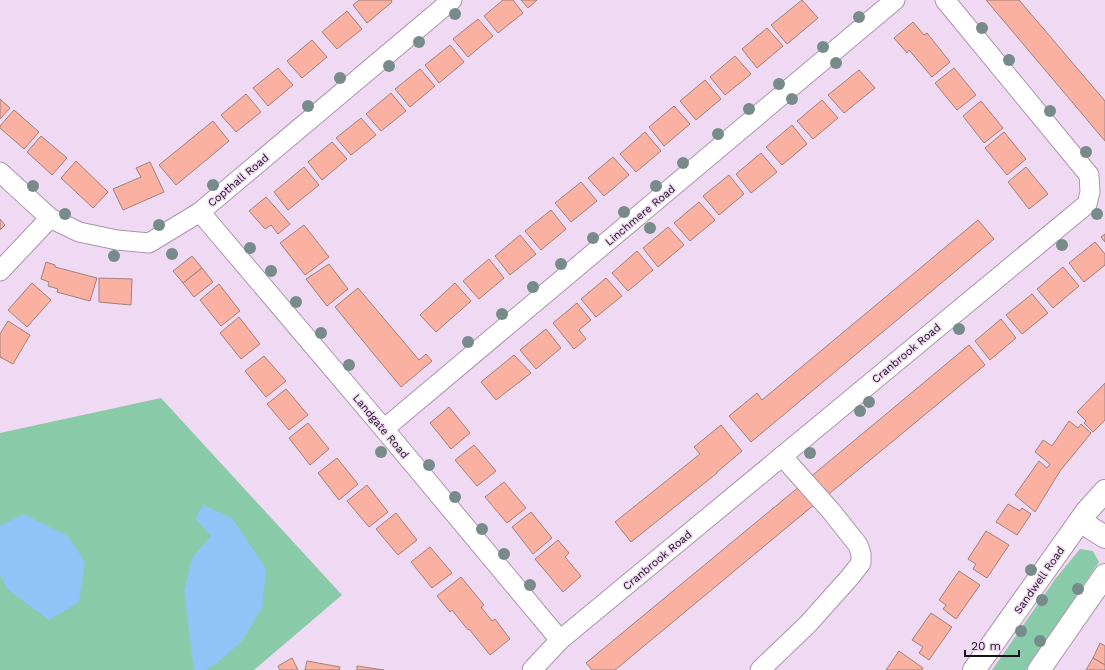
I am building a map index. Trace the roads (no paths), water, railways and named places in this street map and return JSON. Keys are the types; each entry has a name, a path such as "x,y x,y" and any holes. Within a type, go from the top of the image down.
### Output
{"main road":[{"name":"Sandwell Road","path":"974,670 1087,511 1105,491"},
{"path":"1080,521 1105,537"},
{"path":"1039,670 1105,575"}],"street":[{"name":"Copthall Road","path":"0,172 50,218 79,232 117,240 148,243 200,212 452,0"},
{"name":"Linchmere Road","path":"384,429 895,0"},
{"name":"Cranbrook Road","path":"532,670 560,640 1087,204 1090,192 1089,175 945,0"},
{"name":"Landgate Road","path":"200,212 560,640"},
{"path":"0,271 50,218"},
{"path":"760,670 808,624 861,563 861,554 858,545 782,456"}],"water":[{"path":"203,505 232,518 266,569 262,608 241,642 217,663 206,670 194,670 184,591 192,558 211,536 195,518"},
{"path":"23,514 68,536 85,562 79,602 49,620 7,589 0,575 0,526"}]}
